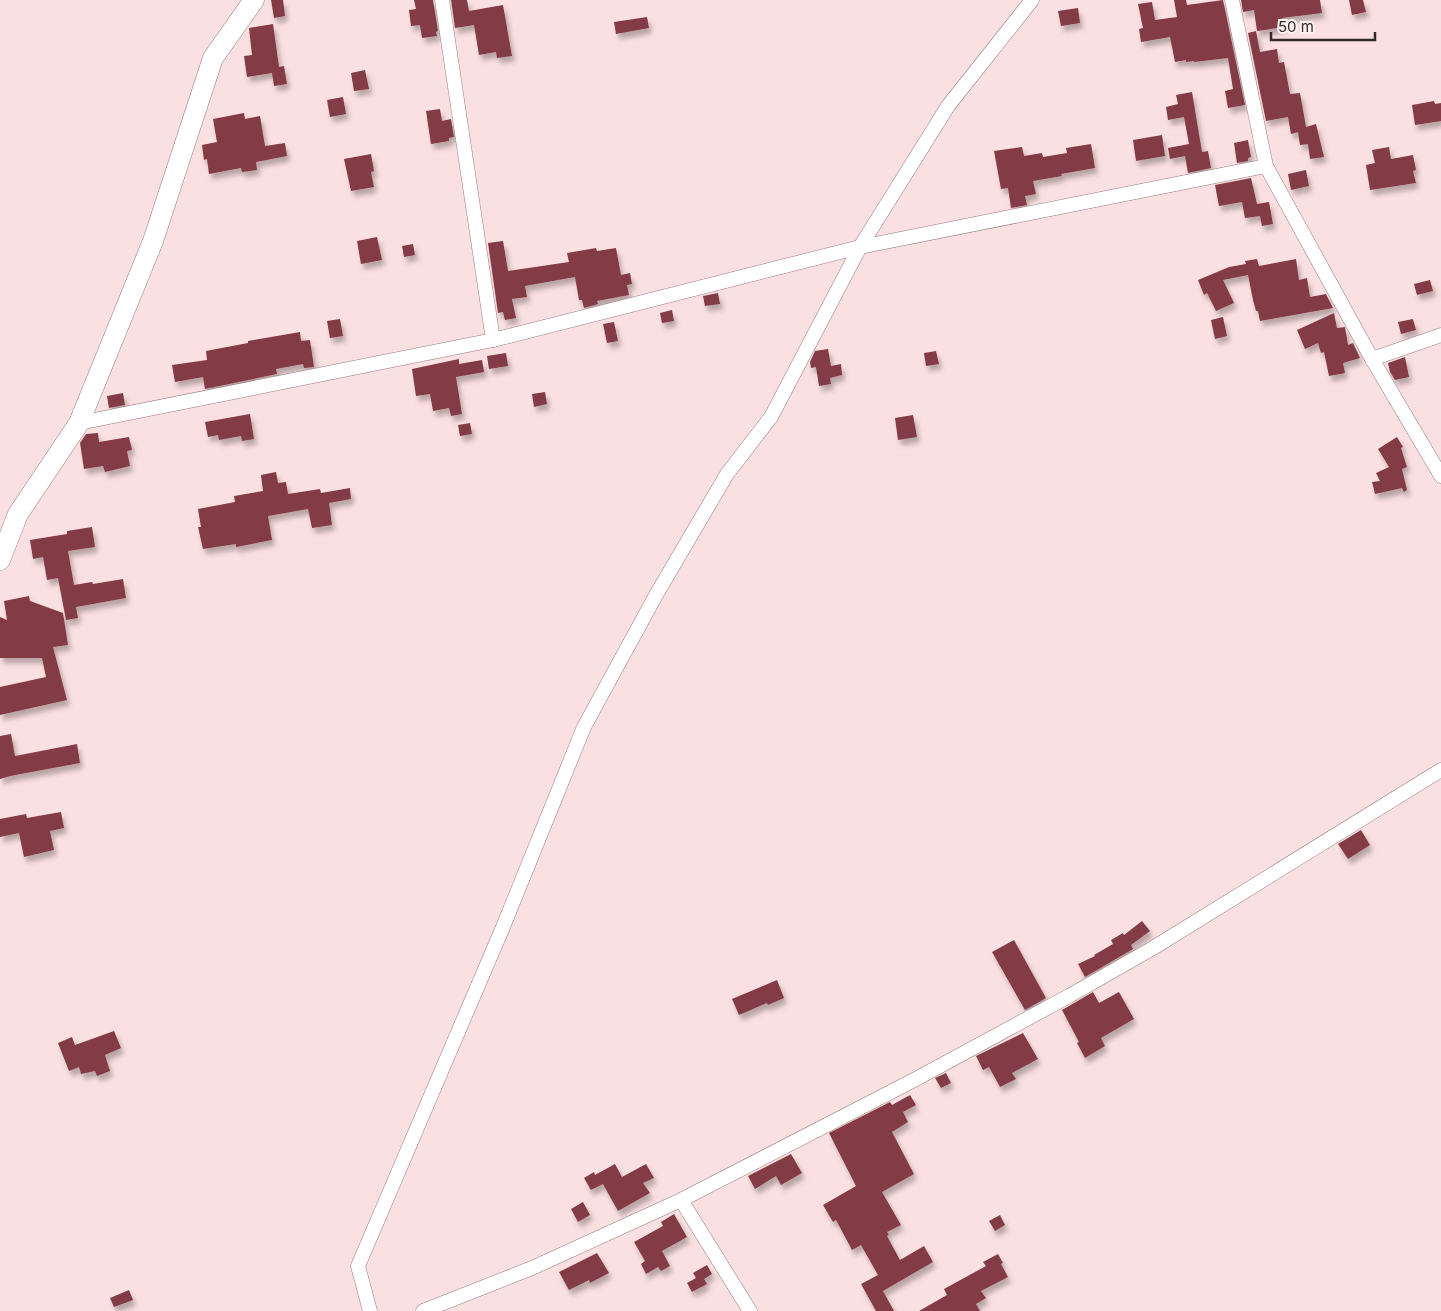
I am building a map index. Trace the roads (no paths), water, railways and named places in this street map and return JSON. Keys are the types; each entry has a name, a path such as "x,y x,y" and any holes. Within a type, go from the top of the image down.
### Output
{"street":[{"path":"0,560 18,514 79,423 153,241 213,58 254,0"},
{"path":"442,0 493,340"},
{"path":"370,1311 358,1266 503,927 584,727 656,595 727,474 771,417 860,247 948,106 1032,0"},
{"path":"1232,0 1266,166 1372,359 1441,476"},
{"path":"79,423 493,340 860,247 1266,166"},
{"path":"1372,359 1441,335"},
{"path":"423,1311 532,1268 681,1200 914,1080 1069,996 1161,942 1441,770"},
{"path":"681,1200 750,1311"}]}
